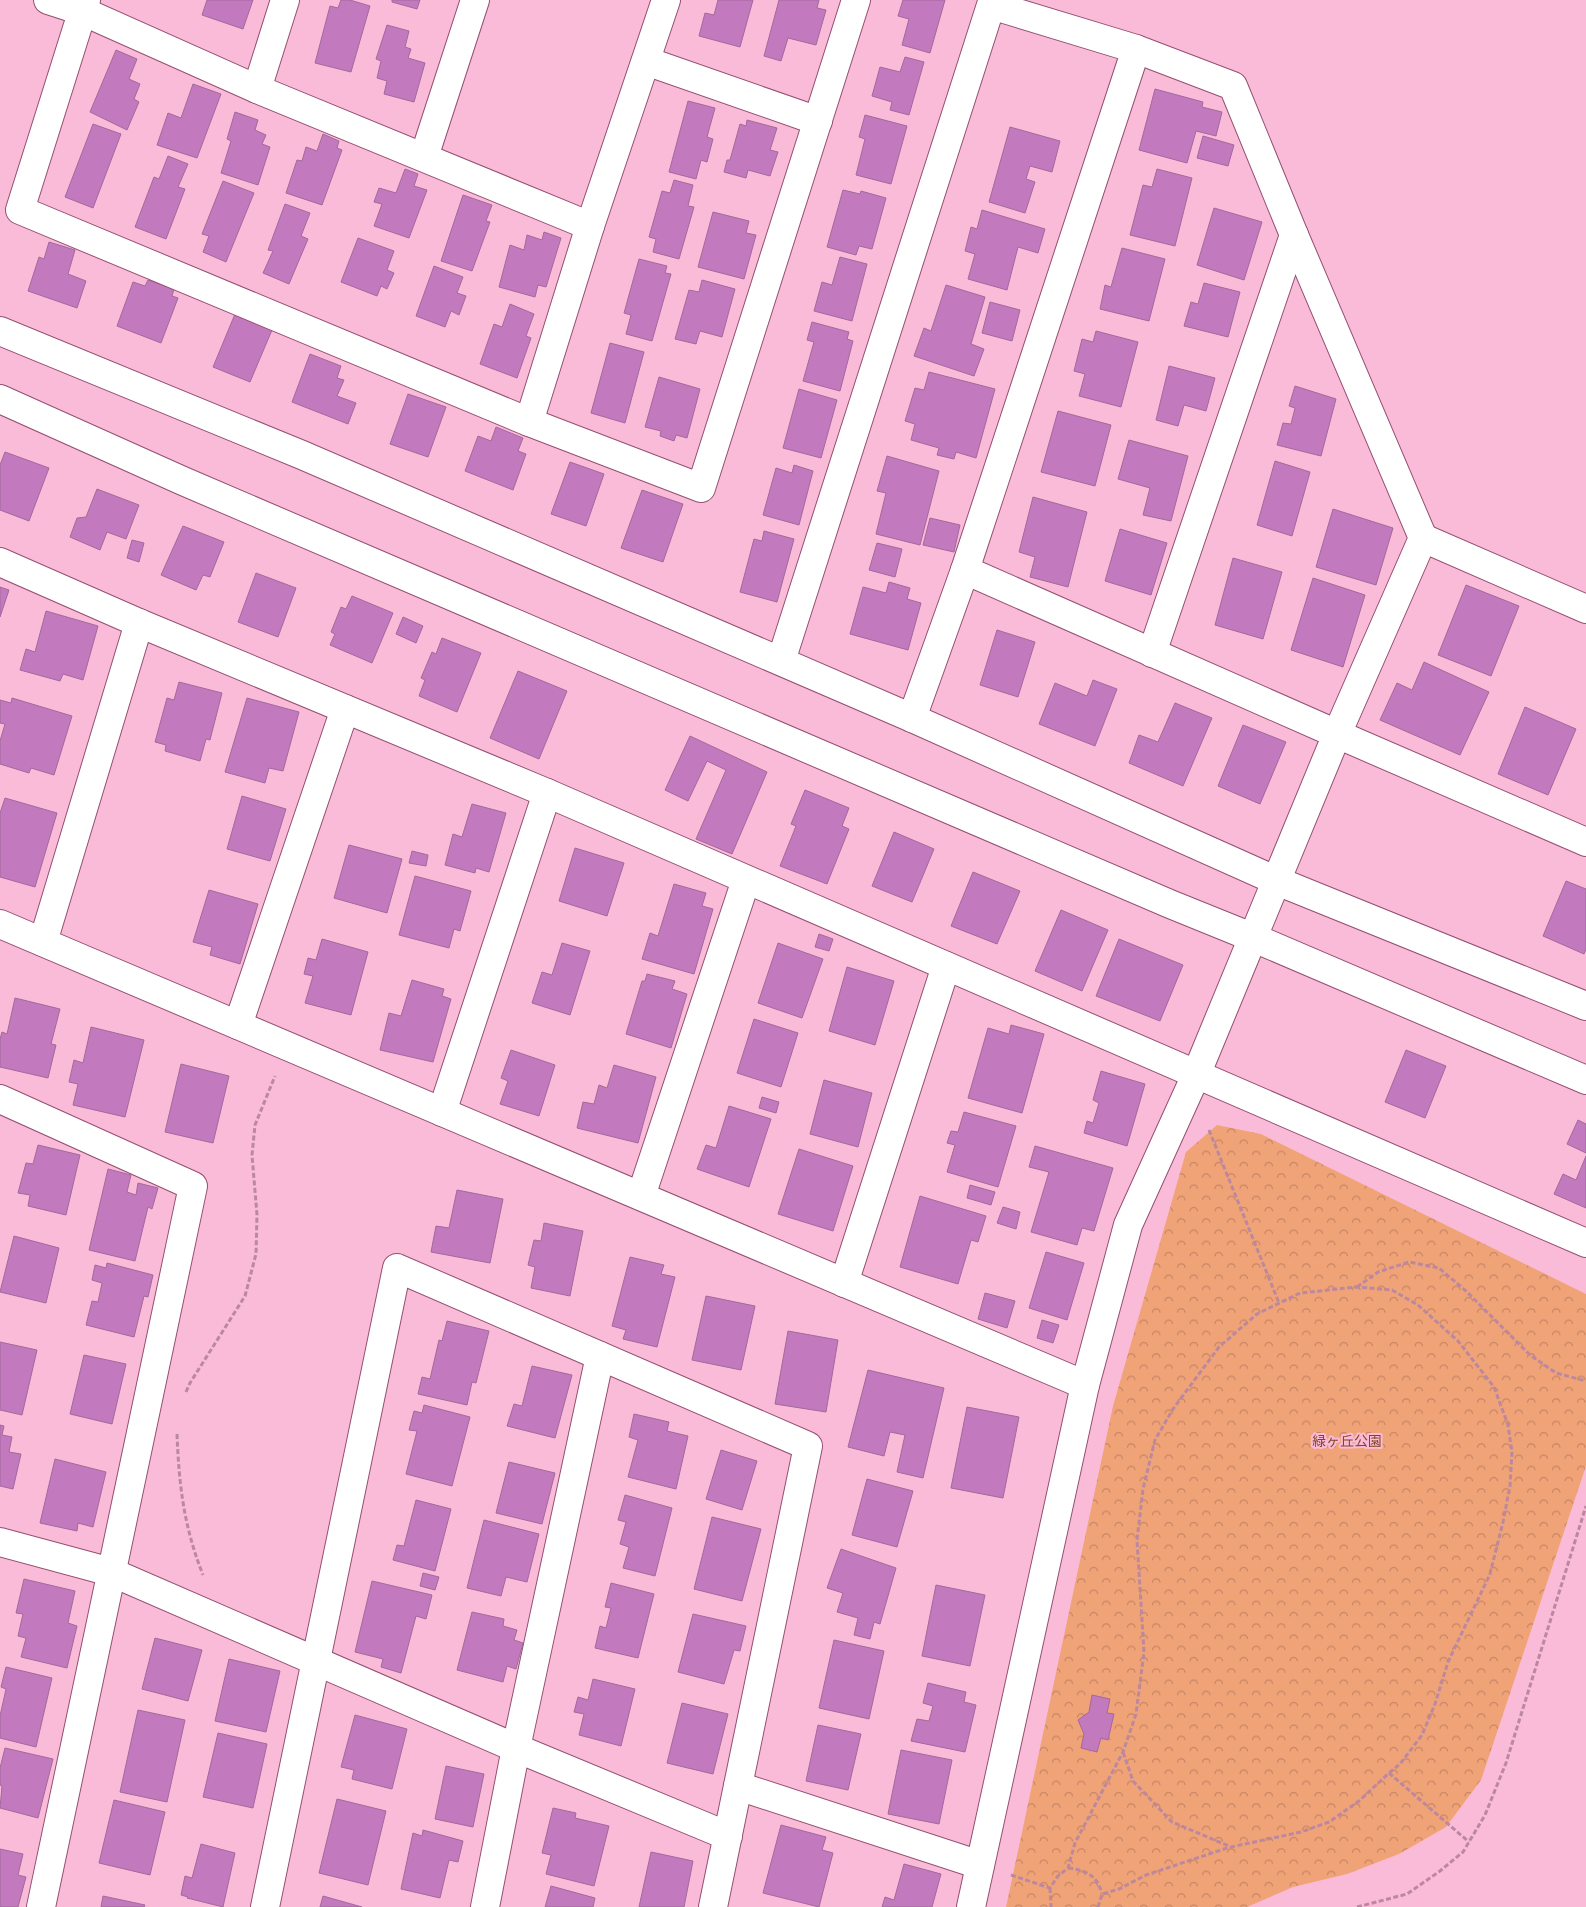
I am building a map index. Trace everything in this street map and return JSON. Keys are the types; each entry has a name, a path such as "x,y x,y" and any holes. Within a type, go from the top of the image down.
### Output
{"street":[{"path":"48,0 84,6 257,89 590,226"},
{"path":"257,89 285,0"},
{"path":"424,157 474,0"},
{"path":"529,422 590,226 666,0"},
{"path":"84,6 20,210 529,422 701,488 856,0"},
{"path":"781,661 991,5 1136,49 1233,86 1294,235 1423,538 1586,609"},
{"path":"912,718 965,570 1136,49"},
{"path":"646,62 818,120"},
{"path":"1152,654 1294,235"},
{"path":"0,331 302,454 912,718 1277,881 1586,1006"},
{"path":"0,399 184,481 1586,1080"},
{"path":"970,1907 1085,1385 1128,1225 1196,1075 1337,734 1423,538"},
{"path":"0,562 140,623 546,793 1586,1243"},
{"path":"965,570 1152,654 1586,842"},
{"path":"43,942 140,623"},
{"path":"238,1025 345,709"},
{"path":"442,1112 546,793"},
{"path":"641,1196 746,880"},
{"path":"0,924 1085,1385"},
{"path":"844,1283 946,966"},
{"path":"0,1099 193,1186 41,1907"},
{"path":"265,1907 397,1268 808,1446 713,1907"},
{"path":"485,1907 516,1748 600,1356"},
{"path":"0,1542 111,1572 516,1748 728,1836"},
{"path":"738,1786 980,1865"}],"path":[{"path":"186,1393 190,1383 244,1296 256,1254 257,1215 252,1155 255,1125 288,1046"},
{"path":"1184,1102 1202,1113 1279,1303"},
{"path":"1357,1287 1378,1272 1409,1262 1439,1268 1530,1355 1556,1373 1586,1381"},
{"path":"1051,1907 1050,1888 1058,1876 1068,1868 1075,1843 1123,1752 1136,1714 1144,1652 1137,1540 1143,1489 1155,1440 1173,1409 1219,1347 1257,1314 1300,1293 1357,1287 1392,1290 1418,1305 1458,1341 1494,1388 1508,1425 1512,1452 1510,1486 1490,1574 1448,1662 1435,1704 1422,1735 1400,1764 1359,1801 1328,1822 1301,1832 1230,1847 1146,1875 1119,1890 1102,1894"},
{"path":"177,1431 179,1480 191,1544 221,1620"},
{"path":"1357,1907 1407,1894 1440,1872 1463,1852 1469,1842 1484,1815 1506,1763 1586,1506"},
{"path":"1123,1752 1133,1781 1172,1822 1230,1847"},
{"path":"1389,1774 1469,1842"},
{"path":"980,1865 1050,1888"},
{"path":"1068,1868 1082,1870 1092,1876 1099,1884 1102,1894 1098,1907"}],"green space":[{"name":"緑ヶ丘公園","path":"1217,1125 1261,1134 1586,1294 1586,1466 1481,1780 1446,1827 1399,1854 1347,1874 1293,1887 1247,1907 1006,1907 1113,1406 1186,1152"}],"building":[{"path":"207,0 253,0 243,29 202,15"},
{"path":"341,0 350,0 370,6 351,72 315,63 330,6 338,8"},
{"path":"392,0 420,0 417,9 392,2"},
{"path":"718,0 753,0 740,47 699,36 705,13 714,15"},
{"path":"779,0 819,0 817,8 826,10 816,45 788,38 781,61 764,56"},
{"path":"903,0 945,0 930,53 902,45 909,19 898,16"},
{"path":"387,25 409,31 405,47 411,49 408,58 425,63 414,102 384,94 387,81 377,78 381,61 376,59"},
{"path":"116,50 137,59 129,79 140,84 134,99 139,102 127,130 90,112"},
{"path":"905,57 924,62 909,115 890,110 892,102 872,96 880,67 900,72"},
{"path":"193,84 221,94 197,158 157,145 168,113 181,118"},
{"path":"1155,89 1203,102 1202,107 1222,112 1216,136 1196,131 1187,163 1139,150"},
{"path":"688,101 715,108 707,137 713,139 707,162 701,160 696,179 669,172"},
{"path":"235,112 258,120 255,130 266,135 262,144 270,147 258,185 221,173 231,141 227,139"},
{"path":"865,115 907,126 891,184 856,175 865,139 859,137"},
{"path":"747,120 777,128 770,150 778,152 770,176 748,170 746,178 724,172 727,160 730,160 740,124 746,126"},
{"path":"93,124 121,134 93,208 65,197"},
{"path":"1010,127 1060,141 1052,172 1030,166 1026,179 1035,182 1025,213 989,202"},
{"path":"323,134 339,141 337,148 342,150 322,205 286,193 297,160 302,161 306,147 317,151"},
{"path":"1203,136 1234,145 1228,166 1197,158"},
{"path":"168,156 188,164 178,187 185,189 166,239 135,227 154,177 159,179"},
{"path":"405,169 418,174 414,186 427,190 409,238 374,226 382,204 374,202 379,188 396,193"},
{"path":"1157,169 1192,178 1175,246 1130,235 1143,185 1152,187"},
{"path":"674,180 693,185 688,206 694,207 679,259 653,252 656,239 649,237 662,191 670,193"},
{"path":"223,181 254,193 226,262 203,252 209,236 202,234"},
{"path":"843,190 860,194 861,191 886,198 872,249 859,246 856,255 827,247"},
{"path":"463,195 492,205 486,221 490,222 472,271 441,261"},
{"path":"285,204 310,213 301,236 308,239 289,284 263,273 273,251 268,250"},
{"path":"1214,208 1262,222 1244,280 1197,265"},
{"path":"982,210 1045,229 1038,253 1018,247 1007,290 968,279 975,254 965,251 971,227 977,229"},
{"path":"713,212 749,221 746,233 756,235 744,279 698,267"},
{"path":"544,232 561,238 546,287 538,285 535,297 499,287 510,245 524,250 527,235 542,240"},
{"path":"358,238 394,251 387,270 394,273 387,289 381,286 377,296 341,282"},
{"path":"49,242 75,250 68,274 86,281 77,308 28,291 39,257 44,259"},
{"path":"1122,248 1165,259 1149,321 1100,309 1105,285 1111,287"},
{"path":"840,257 867,264 852,321 814,311 822,282 832,285"},
{"path":"639,259 667,266 665,273 671,274 652,341 626,334 631,315 624,313"},
{"path":"434,266 463,277 457,293 466,296 459,315 451,311 445,327 416,316"},
{"path":"148,280 174,289 172,296 178,298 161,343 117,326 133,282 145,286"},
{"path":"702,280 735,289 722,337 700,331 696,344 675,339 689,290 699,292"},
{"path":"1204,283 1240,292 1228,337 1184,326 1191,302 1198,304"},
{"path":"946,285 985,297 971,344 984,349 974,376 914,356 924,328 931,331"},
{"path":"990,302 1020,310 1012,341 982,333"},
{"path":"510,304 534,314 526,336 531,338 517,378 480,364 494,324 502,327"},
{"path":"235,314 272,330 250,382 213,367"},
{"path":"812,322 849,332 847,339 853,341 840,391 803,381 814,342 807,340"},
{"path":"1096,331 1138,342 1121,407 1079,396 1085,374 1074,371 1082,339 1093,342"},
{"path":"610,343 644,352 625,423 591,413"},
{"path":"310,354 341,366 337,378 344,380 337,396 356,403 348,424 292,402"},
{"path":"1169,366 1215,378 1206,411 1184,405 1178,426 1156,420"},
{"path":"929,372 995,389 976,458 956,452 954,459 937,455 939,448 911,440 915,424 905,421 915,388 924,390"},
{"path":"659,377 700,389 687,438 676,435 674,441 660,436 661,431 645,427"},
{"path":"1295,386 1336,399 1321,456 1277,445 1283,423 1291,424 1295,408 1289,406"},
{"path":"799,389 837,400 821,458 783,448"},
{"path":"408,394 446,407 428,457 390,444"},
{"path":"1058,411 1111,425 1095,486 1041,472"},
{"path":"496,427 523,438 518,451 526,454 513,490 465,471 478,436 491,441"},
{"path":"1129,440 1188,456 1171,521 1143,515 1150,488 1118,479"},
{"path":"5,452 49,468 29,521 0,510 0,465"},
{"path":"887,456 939,471 920,545 876,534 886,493 877,491"},
{"path":"1275,461 1310,472 1292,536 1257,525"},
{"path":"570,462 604,474 586,526 551,514"},
{"path":"794,465 813,471 799,525 763,515 776,468 792,473"},
{"path":"97,489 139,505 126,539 107,532 100,550 70,537 77,518 86,517"},
{"path":"642,490 683,504 663,562 621,548"},
{"path":"1033,497 1087,512 1068,587 1030,577 1035,557 1019,552"},
{"path":"1333,509 1393,528 1376,585 1316,567"},
{"path":"930,518 960,525 954,552 923,545"},
{"path":"183,526 224,542 210,577 203,575 196,590 161,575"},
{"path":"1120,529 1167,543 1151,595 1105,581"},
{"path":"764,531 794,539 777,602 740,592 754,539 762,541"},
{"path":"132,540 144,543 139,562 127,558"},
{"path":"877,543 902,549 895,577 869,570"},
{"path":"1233,558 1282,572 1263,639 1215,625"},
{"path":"256,573 296,588 278,637 238,622"},
{"path":"1313,578 1365,595 1343,667 1291,650"},
{"path":"889,582 910,588 907,599 921,603 908,650 850,634 863,587 886,593"},
{"path":"1466,585 1519,606 1491,676 1438,655"},
{"path":"0,587 9,590 0,617"},
{"path":"352,596 393,613 372,663 330,645 335,634 331,632 341,607 346,609"},
{"path":"46,611 98,626 83,680 63,674 60,681 20,670 26,649 35,652"},
{"path":"403,617 423,626 416,643 396,634"},
{"path":"997,630 1035,642 1018,697 980,685"},
{"path":"442,638 481,653 457,712 419,696 425,680 421,678 432,652 436,654"},
{"path":"1424,662 1489,692 1460,755 1380,720 1397,683 1412,690"},
{"path":"518,671 567,691 539,759 490,738"},
{"path":"1093,680 1117,689 1095,746 1039,724 1055,683 1087,696"},
{"path":"179,682 222,693 210,740 206,739 200,761 165,751 166,745 155,742 167,698 174,700"},
{"path":"12,698 72,716 54,775 31,768 29,773 0,764 0,741 5,724 0,723 0,700 11,703"},
{"path":"247,698 299,712 283,771 269,768 265,783 225,772"},
{"path":"1175,703 1212,718 1183,786 1129,763 1139,735 1158,742"},
{"path":"1525,707 1576,729 1548,795 1498,774"},
{"path":"1243,725 1286,742 1260,804 1218,786"},
{"path":"690,736 767,772 732,854 696,839 726,770 707,761 688,801 665,790"},
{"path":"805,790 849,808 842,826 849,829 827,884 780,866 796,826 791,824"},
{"path":"242,796 286,809 270,861 227,849"},
{"path":"5,798 57,813 35,887 0,877 0,813"},
{"path":"472,804 506,813 489,872 476,868 475,873 445,865 453,834 462,837"},
{"path":"894,832 934,849 912,902 872,886"},
{"path":"349,845 402,859 387,913 334,898"},
{"path":"575,848 624,863 607,916 559,901"},
{"path":"412,851 428,855 426,866 409,863"},
{"path":"973,872 1020,891 997,944 951,926"},
{"path":"415,876 471,891 460,931 454,929 449,948 399,935"},
{"path":"1566,881 1586,889 1586,949 1584,954 1543,936"},
{"path":"674,884 706,893 702,906 713,909 694,974 642,959 650,933 658,936"},
{"path":"209,890 258,904 240,964 210,955 212,947 193,942"},
{"path":"1061,910 1108,930 1082,991 1035,971"},
{"path":"819,934 833,939 829,951 815,947"},
{"path":"322,939 368,952 351,1015 305,1003 313,976 304,974 308,958 316,960"},
{"path":"1119,939 1183,965 1160,1021 1096,996"},
{"path":"562,943 590,951 570,1015 532,1003 542,972 552,975"},
{"path":"778,943 823,959 802,1018 758,1003"},
{"path":"847,967 894,981 875,1045 829,1031"},
{"path":"647,974 675,981 672,989 687,994 671,1048 626,1034 642,981 645,981"},
{"path":"412,980 444,989 442,996 451,999 433,1062 380,1050 389,1013 401,1016"},
{"path":"15,998 60,1009 51,1044 56,1045 48,1078 0,1067 0,1039 2,1032 7,1034"},
{"path":"754,1019 798,1033 781,1087 737,1073"},
{"path":"1011,1025 1044,1034 1022,1113 968,1098 988,1028 1009,1034"},
{"path":"91,1027 144,1040 125,1117 73,1105 78,1084 69,1082 74,1060 83,1063"},
{"path":"511,1050 555,1065 539,1116 500,1104 508,1081 501,1078"},
{"path":"1406,1050 1446,1066 1425,1118 1385,1102"},
{"path":"181,1064 229,1076 213,1143 165,1132"},
{"path":"614,1065 656,1077 638,1143 577,1128 583,1102 594,1104 599,1085 607,1088"},
{"path":"1101,1071 1145,1084 1127,1146 1084,1133 1087,1121 1093,1123 1099,1103 1093,1100"},
{"path":"824,1080 872,1093 858,1147 810,1134"},
{"path":"762,1097 779,1102 776,1113 759,1108"},
{"path":"729,1106 771,1119 749,1187 697,1169 706,1145 716,1148"},
{"path":"964,1112 1016,1126 998,1187 947,1172 955,1145 947,1143 951,1131 958,1132"},
{"path":"1578,1120 1586,1124 1586,1153 1567,1144"},
{"path":"38,1145 80,1155 66,1215 28,1206 30,1195 18,1193 26,1163 33,1164"},
{"path":"1035,1146 1113,1168 1094,1231 1082,1228 1077,1245 1031,1232 1049,1172 1029,1167"},
{"path":"799,1149 853,1166 833,1231 778,1214"},
{"path":"1586,1156 1586,1208 1554,1194 1563,1174 1576,1180"},
{"path":"108,1169 131,1175 127,1192 136,1195 138,1183 158,1188 152,1209 148,1207 135,1261 89,1250"},
{"path":"970,1185 995,1192 991,1205 967,1198"},
{"path":"457,1190 503,1199 490,1263 431,1252 436,1226 449,1228"},
{"path":"920,1196 986,1216 978,1242 971,1240 958,1284 900,1267"},
{"path":"1003,1207 1020,1212 1016,1229 997,1223"},
{"path":"544,1223 583,1231 570,1296 531,1288 535,1267 528,1265 534,1240 541,1241"},
{"path":"14,1236 59,1248 46,1303 0,1292"},
{"path":"1046,1252 1084,1263 1067,1320 1029,1308"},
{"path":"630,1257 664,1265 661,1274 675,1277 657,1347 623,1339 626,1330 612,1326"},
{"path":"107,1263 153,1275 148,1297 144,1296 134,1337 86,1325 92,1301 98,1302 102,1283 92,1280 95,1265 106,1268"},
{"path":"985,1293 1015,1301 1007,1328 978,1319"},
{"path":"706,1296 755,1306 741,1370 692,1360"},
{"path":"1042,1320 1059,1325 1053,1343 1037,1338"},
{"path":"447,1321 489,1331 476,1383 472,1382 467,1405 418,1394 422,1377 430,1379 439,1340 442,1341"},
{"path":"788,1331 838,1340 826,1412 775,1404"},
{"path":"0,1342 37,1350 22,1415 0,1410"},
{"path":"84,1355 126,1364 112,1424 70,1414"},
{"path":"532,1366 572,1375 555,1438 507,1426 514,1404 522,1406"},
{"path":"868,1370 944,1388 923,1478 897,1472 905,1435 890,1432 884,1456 848,1447"},
{"path":"424,1405 470,1417 452,1486 406,1474 417,1431 409,1430 414,1411 422,1413"},
{"path":"967,1407 1019,1417 1003,1498 951,1488"},
{"path":"634,1414 669,1422 667,1431 688,1436 676,1489 628,1477 638,1440 629,1437"},
{"path":"0,1425 4,1426 2,1435 12,1437 9,1452 21,1454 13,1489 0,1486"},
{"path":"721,1450 757,1461 742,1510 706,1499"},
{"path":"55,1459 106,1472 93,1527 78,1523 77,1531 40,1523"},
{"path":"509,1462 555,1473 542,1524 496,1513"},
{"path":"867,1479 913,1491 897,1547 852,1535"},
{"path":"625,1495 672,1508 655,1576 623,1568 629,1547 620,1544 626,1522 618,1520"},
{"path":"416,1500 451,1509 435,1571 393,1560 397,1545 404,1546"},
{"path":"712,1517 761,1529 742,1601 694,1589"},
{"path":"484,1520 539,1534 527,1582 506,1577 501,1596 467,1588"},
{"path":"841,1549 896,1568 880,1624 874,1622 870,1639 854,1635 858,1618 837,1612 843,1593 827,1588"},
{"path":"423,1573 439,1577 435,1590 420,1586"},
{"path":"24,1579 75,1591 68,1623 77,1626 67,1668 21,1657 26,1638 18,1636 23,1614 16,1613"},
{"path":"372,1581 432,1595 426,1619 416,1616 401,1673 381,1667 383,1659 355,1652"},
{"path":"611,1583 654,1594 638,1658 595,1648 600,1626 606,1628 611,1608 605,1607"},
{"path":"936,1585 985,1595 970,1666 922,1656"},
{"path":"472,1612 504,1619 503,1626 517,1630 514,1640 523,1643 516,1669 507,1666 503,1682 457,1670"},
{"path":"693,1614 746,1626 740,1651 734,1650 724,1684 678,1672"},
{"path":"155,1638 202,1650 188,1701 142,1689"},
{"path":"834,1640 884,1651 869,1719 819,1708"},
{"path":"229,1659 280,1671 266,1732 215,1721"},
{"path":"6,1667 52,1678 36,1747 0,1738 0,1716 6,1689 1,1687"},
{"path":"593,1679 635,1689 621,1746 579,1735 584,1714 574,1712 578,1697 588,1700"},
{"path":"928,1683 966,1692 964,1702 976,1705 965,1752 911,1741 917,1719 929,1721 933,1706 923,1703"},
{"path":"1092,1695 1110,1699 1107,1713 1114,1714 1108,1740 1101,1738 1097,1752 1081,1748 1084,1734 1078,1720 1089,1712"},
{"path":"682,1703 728,1714 713,1774 667,1763"},
{"path":"138,1710 185,1720 167,1802 120,1792"},
{"path":"355,1715 407,1729 392,1789 352,1779 354,1770 341,1767"},
{"path":"818,1725 861,1734 848,1790 806,1781"},
{"path":"218,1733 267,1744 253,1808 203,1797"},
{"path":"5,1748 53,1759 38,1818 0,1808 2,1786 0,1785 0,1768"},
{"path":"901,1750 952,1760 939,1824 888,1814"},
{"path":"446,1766 484,1774 473,1827 435,1819"},
{"path":"337,1799 386,1811 368,1885 319,1873"},
{"path":"114,1800 165,1812 150,1875 99,1863"},
{"path":"553,1808 576,1813 575,1818 609,1826 594,1886 546,1874 551,1855 542,1853"},
{"path":"781,1825 826,1837 822,1850 833,1853 819,1907 763,1893"},
{"path":"423,1830 463,1841 458,1862 449,1860 440,1898 401,1889 413,1833 422,1836"},
{"path":"201,1844 235,1853 223,1907 181,1895 185,1876 192,1878"},
{"path":"0,1849 23,1854 18,1875 26,1877 18,1907 0,1907"},
{"path":"651,1852 693,1861 684,1907 639,1907"},
{"path":"904,1864 941,1874 932,1907 882,1907 885,1897 894,1900"},
{"path":"551,1886 595,1898 593,1907 545,1907"},
{"path":"103,1896 145,1905 144,1907 101,1907"},
{"path":"323,1896 362,1907 320,1907"}]}
